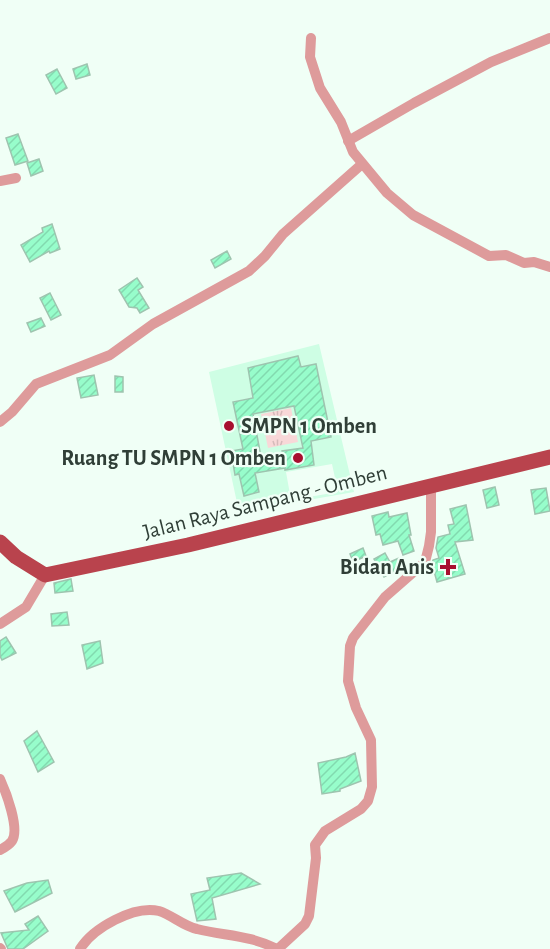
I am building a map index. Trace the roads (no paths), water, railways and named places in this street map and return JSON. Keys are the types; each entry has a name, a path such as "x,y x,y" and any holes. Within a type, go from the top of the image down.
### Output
{"main road":[{"name":"Jalan Raya Sampang - Omben","path":"45,575 178,547 550,457"},
{"path":"0,542 16,557 45,575"}],"street":[{"path":"311,38 310,57 320,88 341,122 348,141 362,164 387,193 413,215 489,256 509,256 524,263 534,262 550,267"},
{"path":"348,141 481,68 550,38"},
{"path":"0,422 12,412 36,384 110,355 153,324 249,271 283,234 362,164"},
{"path":"0,181 16,177"},
{"path":"80,949 103,926 129,914 152,910 163,912 195,929 261,941 277,949 305,924 309,916 315,845 325,831 361,809 368,801 370,794 373,770 371,740 356,708 348,681 350,646 353,638 385,597 417,571 424,562 431,532 431,486"},
{"path":"0,624 26,607 45,575"},
{"path":"0,779 10,806 15,833 11,842 0,850"}],"place":[{"name":"SMPN 1 Omben","path":"229,426"},
{"name":"Ruang TU SMPN 1 Omben","path":"298,458"},
{"name":"Bidan Anis","path":"448,567"}]}
